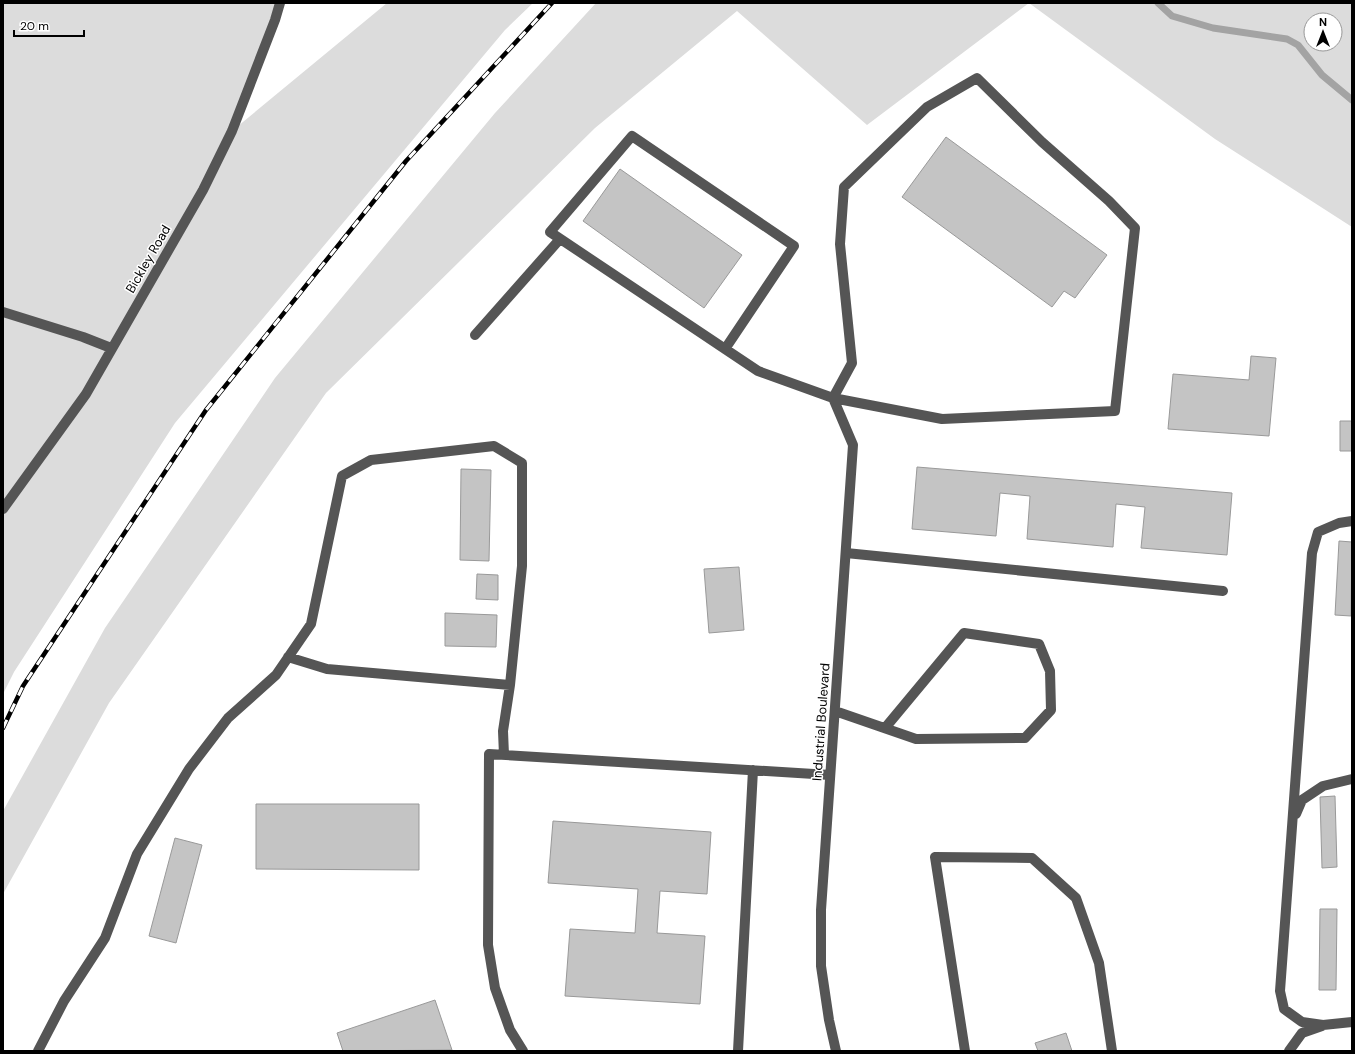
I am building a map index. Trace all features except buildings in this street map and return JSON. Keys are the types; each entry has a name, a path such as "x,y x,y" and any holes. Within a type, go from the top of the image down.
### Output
{"street":[{"name":"Bickley Road","path":"3,509 86,394 203,190 232,131 275,20 280,3"},
{"path":"725,348 794,246 632,136 550,232 758,371 833,398 942,419 1115,412 1135,228 1109,201 1042,142 977,78 927,107 844,187 840,244 852,362 833,398"},
{"path":"475,335 560,239"},
{"path":"3,312 83,337 111,348"},
{"name":"Industrial Boulevard","path":"833,398 853,445 821,910 821,966 829,1020 836,1051"},
{"path":"38,1051 64,1001 105,938 137,854 189,769 228,718 276,675 311,624 342,476 371,460 494,446 522,463 522,566 510,685 503,730 504,755"},
{"path":"1324,1025 1302,1022 1284,1009 1280,990 1312,553 1318,532 1339,523 1352,521"},
{"path":"846,553 1223,591"},
{"path":"834,711 916,739 1025,738 1051,710 1050,672 1039,644 964,633 885,728"},
{"path":"288,657 327,669 510,685"},
{"path":"523,1051 510,1030 494,988 488,945 489,754 830,775"},
{"path":"738,1051 753,770"},
{"path":"1292,823 1302,800 1323,786 1352,779"},
{"path":"965,1051 935,857 1032,858 1076,898 1099,963 1112,1051"},
{"path":"1289,1051 1302,1033 1324,1025 1352,1022"}],"shaded area":[{"path":"3,3 280,3 232,131 387,3 533,3 505,30 175,423 14,672 3,694"},
{"path":"596,3 1029,3 867,125 737,11 595,128 326,393 109,703 3,894 3,811 105,628 275,378 495,113"},
{"path":"1029,3 1352,3 1352,227 1215,139"}],"waterway":[{"path":"1158,3 1172,16 1213,28 1287,39 1298,45 1322,75 1352,100"}],"railway":[{"path":"3,728 23,686 206,410 406,161 552,3"}]}
